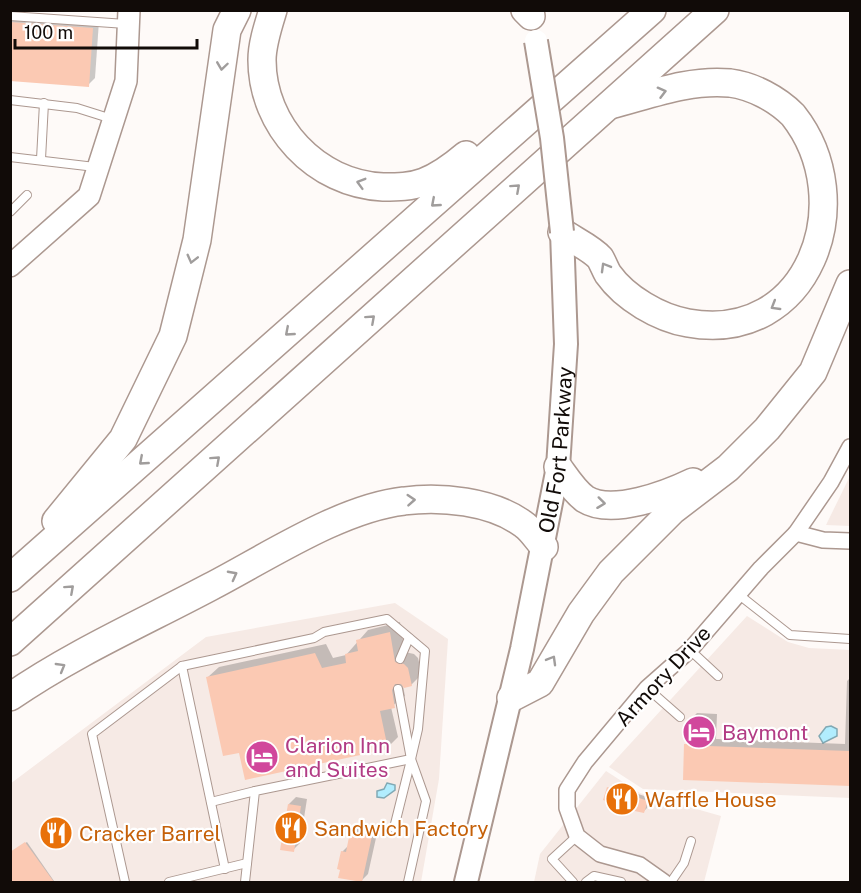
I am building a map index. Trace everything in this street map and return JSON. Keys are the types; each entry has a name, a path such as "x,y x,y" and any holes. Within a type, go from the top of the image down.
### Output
{"highway":[{"path":"10,577 123,439 173,336 197,240 227,30 237,10"},
{"path":"273,10 261,58 264,85 272,108 286,136 302,153 336,176 369,186 402,187 423,183 450,169 485,142 511,136"},
{"path":"10,577 652,10"},
{"path":"10,642 715,10"},
{"path":"562,232 599,257 609,275 635,300 657,314 687,323 720,325 749,319 776,307 801,288 828,236 832,216 831,187 822,157 809,131 786,108 761,92 731,83 696,83 606,106"},
{"path":"511,698 540,683 581,614 611,572 673,510 728,468 767,429 813,372 850,284"},
{"path":"558,467 575,490 586,500 600,504 658,498 704,477 767,429"},
{"path":"10,697 151,618 369,507 428,499 469,504 510,516 524,524 544,547"}],"main road":[{"name":"Old Fort Parkway","path":"466,882 511,698 544,547 558,467 566,344 562,232 552,138 530,19"}],"street":[{"path":"10,266 89,195 126,81 129,17"},
{"name":"Armory Drive","path":"577,836 567,808 567,790 585,762 647,688 690,650 738,594 796,533 831,482 850,447"},
{"path":"796,533 823,540 850,541"},
{"path":"577,836 600,854 640,865 664,882"}],"lane":[{"path":"10,16 129,17"},
{"path":"10,100 76,108 113,120"},
{"path":"40,159 44,103"},
{"path":"10,157 98,168"},
{"path":"10,212 27,195"},
{"path":"738,594 790,635 850,639"},
{"path":"125,882 92,734 182,666 314,638 324,632 387,619 425,651 418,729 394,828"},
{"path":"400,660 409,638"},
{"path":"690,650 718,676"},
{"path":"182,666 225,868"},
{"path":"647,688 680,717"},
{"path":"398,689 411,759 426,801 408,882"},
{"path":"211,802 411,759"},
{"path":"245,882 255,791"},
{"path":"573,882 552,859 577,836"},
{"path":"671,882 684,863 691,841"},
{"path":"169,882 247,863"},
{"path":"586,882 594,876 621,882"}],"shaded area":[{"path":"850,476 850,526 826,525"},
{"name":"Clarion Inn and Suites","path":"395,603 448,639 439,779 421,882 11,882 10,784 206,637"},
{"path":"747,616 788,642 809,648 850,650 850,798 643,789 609,767"},
{"path":"606,771 640,793 721,816 704,882 534,882 540,854"}],"water":[{"path":"831,726 837,729 837,736 823,743 819,736 826,727"},
{"path":"387,783 395,785 395,790 384,798 377,797 377,791 384,789"}],"building":[{"path":"10,22 93,28 89,87 10,81"},
{"path":"390,632 395,662 404,664 408,668 412,686 404,688 401,684 395,684 392,690 395,708 380,711 388,749 245,780 239,753 223,756 206,677 315,653 322,668 346,663 345,654 358,651 356,640"},
{"name":"Baymont","path":"689,720 710,721 709,746 850,751 850,786 683,780 684,744 688,744"},
{"path":"607,787 648,801 644,813 611,806 612,803 603,800"},
{"name":"Sandwich Factory","path":"288,804 301,806 294,852 280,850"},
{"path":"350,832 372,836 362,882 338,878 340,870 337,869 341,851 346,852"},
{"path":"25,842 54,882 10,882 10,852"}],"place":[{"name":"Baymont","path":"699,732"},
{"name":"Clarion Inn and Suites","path":"262,757"},
{"name":"Waffle House","path":"622,799"},
{"name":"Sandwich Factory","path":"291,828"},
{"name":"Cracker Barrel","path":"56,833"}]}
